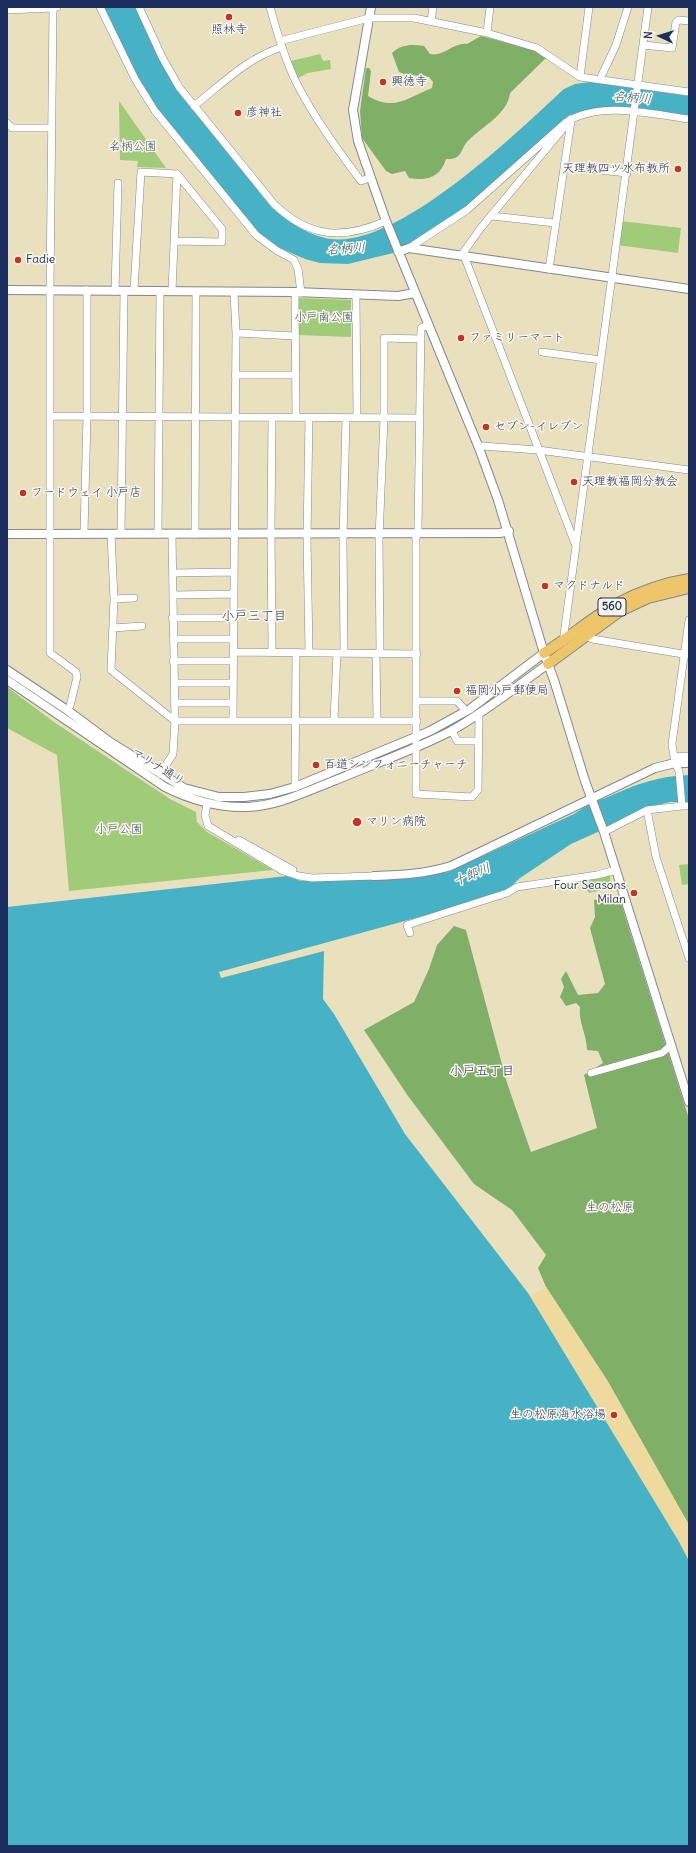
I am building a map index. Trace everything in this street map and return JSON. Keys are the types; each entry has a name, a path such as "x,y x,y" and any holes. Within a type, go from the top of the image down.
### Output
{"main road":[{"name":"560","path":"544,653 563,642 616,604 646,590 689,579"},
{"name":"560","path":"548,664 620,611 648,598 689,588"}],"street":[{"path":"100,7 135,79 154,111 256,235 276,250 294,260 298,269 295,336 296,418"},
{"path":"139,7 162,57 179,88 274,204 286,215 310,229 331,234 348,234 369,229 386,221"},
{"path":"270,7 281,44 297,84 325,131 361,181 370,178"},
{"path":"371,7 353,110 358,141 370,178 398,252 478,448 509,531 544,653 581,768 604,832 671,1045 686,1084 689,1102"},
{"path":"431,21 433,7"},
{"path":"487,33 490,7"},
{"path":"580,77 589,7"},
{"path":"600,79 616,45 628,7"},
{"path":"563,642 611,278 627,174 648,7"},
{"path":"7,10 55,8 50,290 50,653 76,672 77,677 70,706 67,710"},
{"path":"194,106 246,63 281,44 369,18 397,17 431,21 487,33 537,48 580,77 689,92"},
{"path":"643,45 672,48 676,22 679,20 689,21"},
{"path":"398,252 409,248 467,210 571,119 594,111 634,112 689,119"},
{"path":"549,269 571,119"},
{"path":"571,119 464,250 464,257 576,546"},
{"path":"7,123 12,128 52,128"},
{"path":"564,166 627,174"},
{"path":"134,290 140,172 177,174 222,229 222,242 175,241"},
{"path":"172,291 177,174"},
{"path":"115,291 118,183"},
{"path":"492,216 555,223"},
{"path":"409,248 689,289"},
{"path":"7,290 298,292 398,296 415,293"},
{"path":"84,534 87,416 87,290"},
{"path":"121,534 124,291"},
{"path":"158,534 160,291"},
{"path":"195,534 197,417 196,292"},
{"path":"233,720 236,333 234,292"},
{"path":"356,295 357,418"},
{"path":"428,325 421,328 416,794 472,796 478,790 479,714"},
{"path":"236,333 295,336"},
{"path":"377,720 380,533 384,418 384,338 422,338"},
{"path":"542,352 601,360"},
{"path":"235,375 296,375"},
{"path":"51,416 420,418"},
{"path":"272,418 272,652"},
{"path":"308,652 309,418"},
{"path":"334,720 340,653 346,418"},
{"path":"478,448 482,446 538,450 689,470"},
{"path":"7,534 418,534 500,533 509,531"},
{"path":"111,534 114,600 111,670 175,721 417,721"},
{"path":"160,774 173,754 175,721 172,618 174,573 172,534"},
{"path":"174,573 233,572"},
{"path":"174,595 233,594"},
{"path":"114,600 134,598"},
{"path":"172,618 233,618"},
{"path":"604,832 647,810 684,804 672,744 687,654 689,620"},
{"path":"113,628 142,626"},
{"path":"587,636 592,639 687,654"},
{"path":"173,639 233,639"},
{"path":"233,652 417,654"},
{"path":"295,787 296,652"},
{"name":"マリナ通り","path":"7,670 67,710 110,742 184,788 219,797 244,797 270,794 295,787 416,737 466,711 544,653"},
{"path":"173,661 233,661"},
{"name":"マリナ通り","path":"7,680 165,787 184,797 207,804 230,807 268,804 301,794 416,748 452,730 479,714 548,664"},
{"path":"174,682 233,683"},
{"path":"417,701 456,701 466,711"},
{"path":"174,703 233,703"},
{"path":"452,730 457,741 478,741"},
{"path":"676,764 689,756"},
{"path":"207,804 205,821 208,826 283,871 299,876 312,878 432,872 451,866 655,768 689,763"},
{"path":"647,810 656,857 689,958"},
{"path":"410,933 407,925 507,893 517,887 596,875 616,870"},
{"path":"591,1073 662,1053 671,1045"}],"green space":[{"path":"481,36 534,50 546,58 510,93 508,101 499,115 466,143 461,153 457,157 453,159 446,159 440,170 432,177 416,179 409,178 405,171 392,174 386,171 362,138 360,111 366,68 369,68 371,71 368,96 378,101 394,103 408,99 432,88 433,82 429,77 399,72 392,53 395,50 407,45 420,45 424,46 430,54 435,54 444,52 458,45 467,44"},
{"path":"320,54 323,61 330,60 331,69 308,73 298,78 291,61"},
{"name":"名柄公園","path":"119,101 166,168 137,167 138,161 120,160"},
{"path":"620,221 681,228 678,253 617,245"},
{"name":"小戸南公園","path":"298,298 351,300 351,337 298,335"},
{"name":"小戸公園","path":"7,687 54,722 170,799 196,812 197,822 207,832 273,870 69,891 57,755 7,728"},
{"path":"689,864 689,884 682,885 679,865"},
{"path":"610,874 611,888 589,893 582,883"},
{"name":"生の松原","path":"619,897 689,1119 689,1525 607,1380 546,1287 538,1268 546,1255 512,1210 474,1184 408,1096 364,1030 414,1002 429,969 437,945 454,926 466,930 507,1083 531,1152 597,1128 584,1075 603,1063 598,1051 587,1050 586,1039 580,1018 580,1007 576,1003 566,1006 560,997 564,987 561,979 566,971 578,995 598,993 605,984 590,928 595,917 594,900"}],"sand":[{"name":"生の松原海水浴場","path":"546,1287 607,1380 689,1525 689,1561 678,1540 530,1296"}],"water":[{"name":"名柄川","path":"104,7 135,7 176,89 272,208 303,230 325,238 353,238 384,228 418,209 452,186 485,160 564,89 575,84 590,82 689,96 689,117 644,110 613,108 583,111 568,116 476,199 408,247 393,253 348,264 320,263 305,259 280,248 258,232 158,111 138,80"},
{"name":"十郎川","path":"689,775 689,802 670,802 641,809 611,826 571,844 520,878 508,889 452,908 219,972 221,978 324,951 323,999 334,1014 405,1134 528,1293 678,1540 689,1561 689,1846 7,1846 7,907 287,876 301,881 414,878 448,872 574,814 591,804 629,788 648,781 667,777"}],"place":[{"name":"照林寺","path":"229,17"},
{"name":"興徳寺","path":"383,82"},
{"name":"彦神社","path":"238,113"},
{"name":"天理教四ツ水布教所","path":"678,169"},
{"name":"Fadie","path":"18,260"},
{"name":"ファミリーマート","path":"461,338"},
{"name":"セブン-イレブン","path":"486,427"},
{"name":"天理教福岡分教会","path":"574,482"},
{"name":"フードウェイ 小戸店","path":"23,493"},
{"name":"マクドナルド","path":"545,586"},
{"name":"福岡小戸郵便局","path":"457,691"},
{"name":"百道シンフォニーチャーチ","path":"316,765"},
{"name":"マリン病院","path":"357,822"},
{"name":"Four Seasons Milan","path":"634,893"},
{"name":"生の松原海水浴場","path":"614,1415"}],"district":[{"name":"小戸三丁目","path":"254,616"},
{"name":"小戸五丁目","path":"482,1071"}]}
